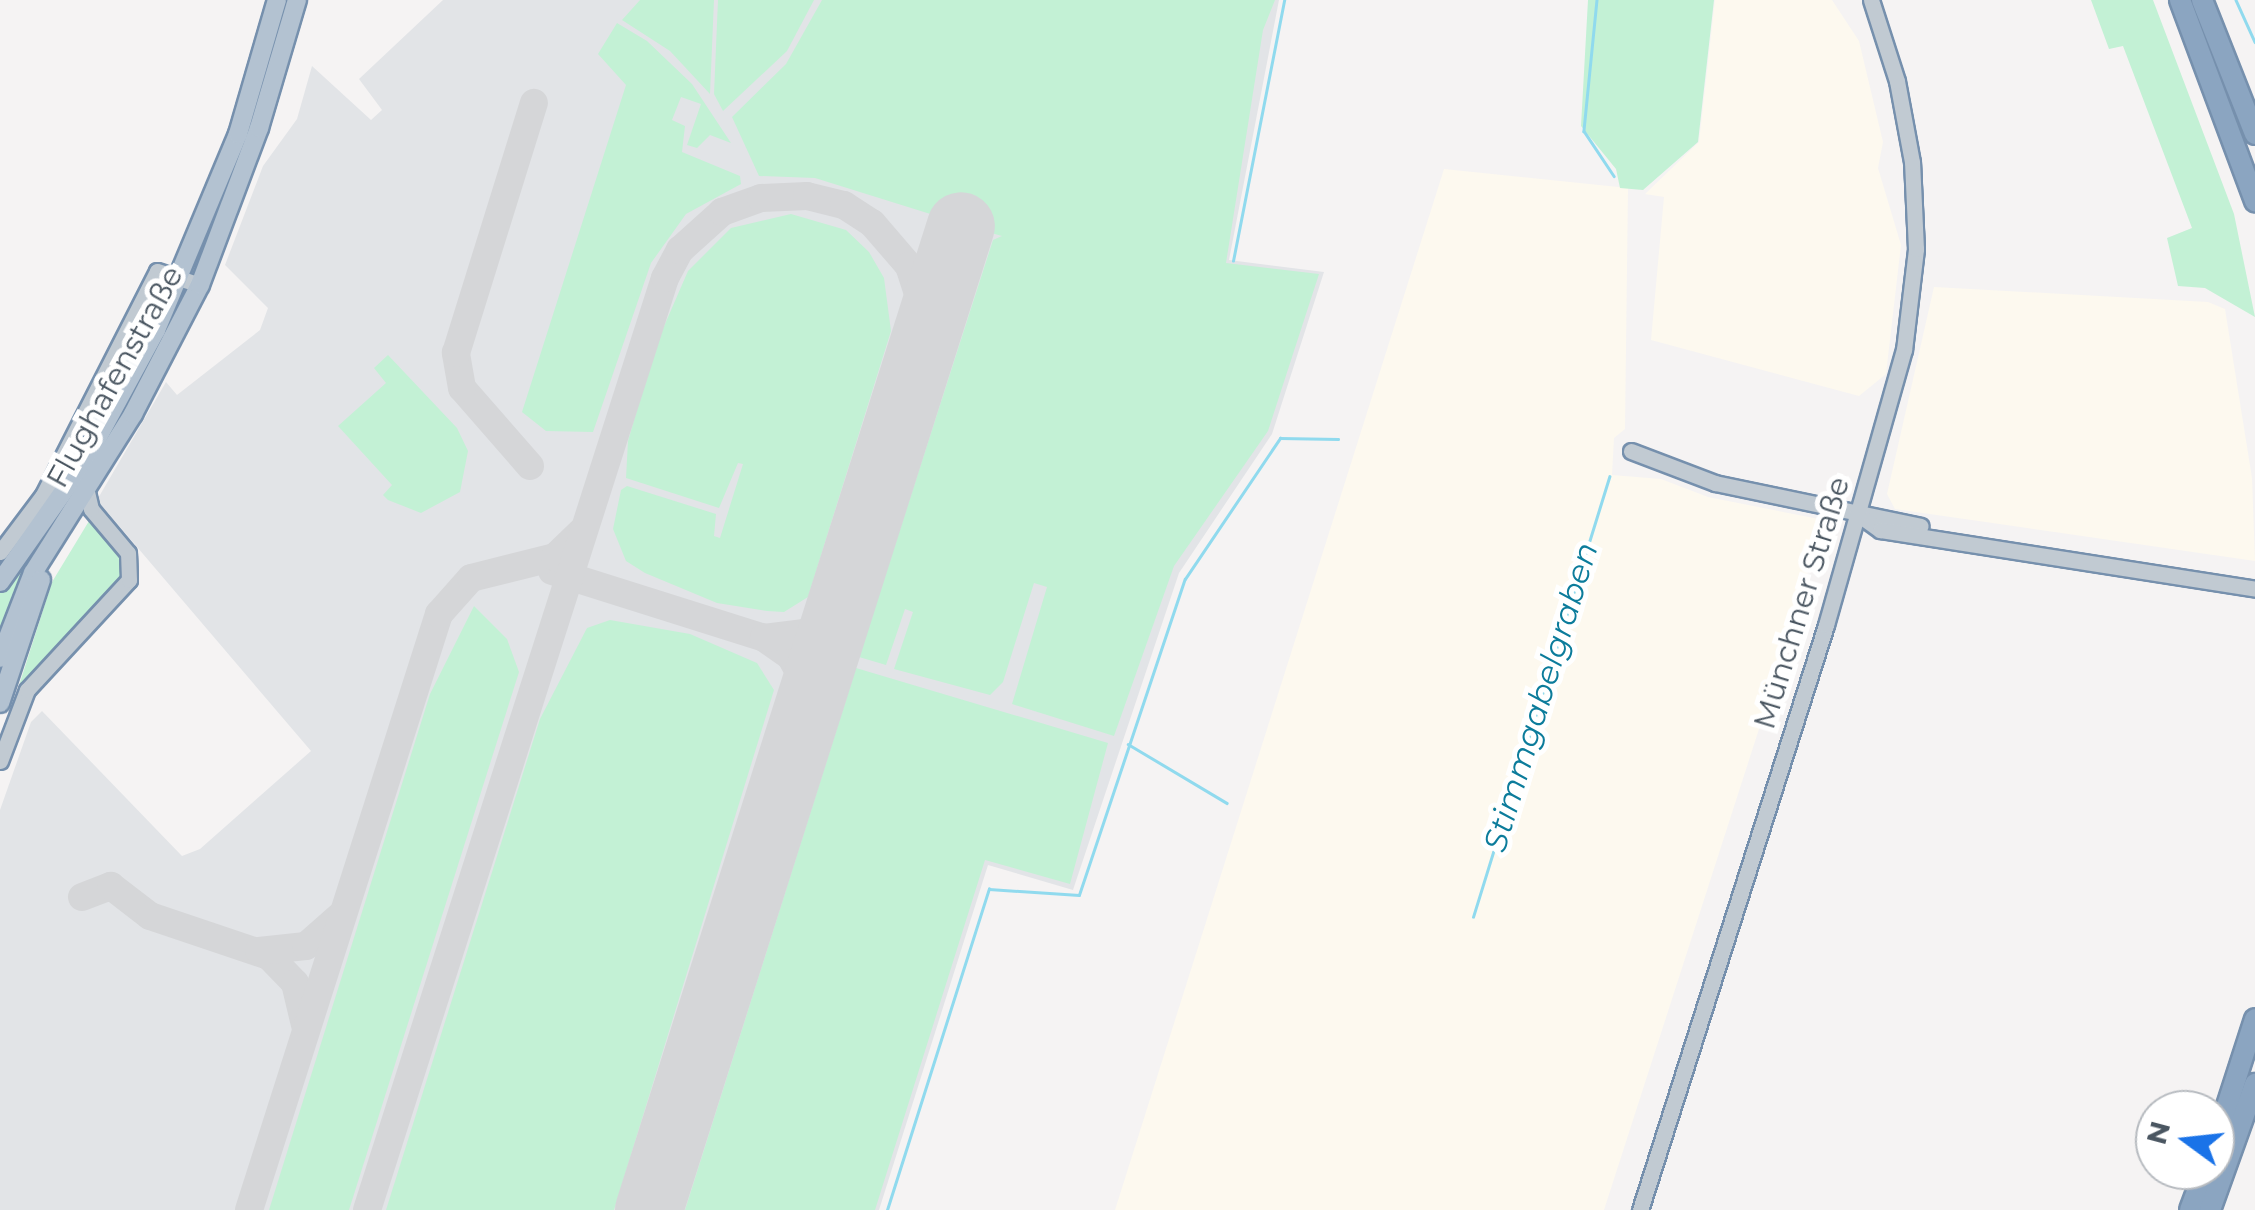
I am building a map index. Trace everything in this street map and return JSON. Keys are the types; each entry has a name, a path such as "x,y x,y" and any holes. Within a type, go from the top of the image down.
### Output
{"highway":[{"path":"2180,0 2255,201"},
{"path":"2202,0 2255,134"},
{"path":"2232,1090 2255,1019"},
{"path":"2210,1210 2255,1084"}],"main road":[{"name":"Flughafenstraße","path":"0,582 84,460 171,297 238,134 277,0"},
{"name":"Flughafenstraße","path":"0,702 24,590 200,286 259,128 297,0"},
{"name":"Flughafenstraße","path":"6,662 70,512"}],"street":[{"name":"Münchner Straße","path":"1640,1210 1859,515 1904,350 1916,248 1908,136 1871,0"},
{"path":"155,275 180,276 200,286"},
{"path":"155,275 171,297"},
{"path":"0,552 43,495 155,275"},
{"path":"1631,451 1715,483 1859,515 2255,589"},
{"path":"0,761 27,690 129,580 128,554 97,518 86,488"},
{"path":"61,539 78,518 97,518"}],"shaded area":[{"path":"443,0 1279,0 1229,260 1324,272 1272,434 1179,573 1073,890 988,865 879,1210 0,1210 0,810 31,722 42,711 182,856 200,849 311,751 97,500 166,382 177,395 260,330 268,308 225,265 263,166 297,119 312,66 371,120 382,110 359,79"},
{"path":"1715,0 1832,0 1859,41 1883,142 1878,168 1901,245 1886,374 1859,396 1651,340 1664,197 1645,194 1699,142"},
{"path":"1444,169 1628,188 1625,429 1614,438 1612,475 1661,479 1708,497 1824,520 1769,698 1604,1210 1115,1210"},
{"path":"1934,287 2208,302 2225,309 2252,478 2255,561 1895,509 1887,494"}],"green space":[{"path":"640,0 714,0 710,94 670,51 622,20"},
{"path":"718,0 814,0 787,51 723,111 714,94"},
{"path":"822,0 1275,0 1263,30 1226,263 1319,274 1268,431 1174,566 1114,736 1012,704 1047,587 1034,583 1003,682 990,695 894,669 913,612 905,609 886,665 859,657 993,240 1002,236 984,231 987,218 945,205 940,217 815,178 759,176 732,117 786,64"},
{"path":"1588,0 1714,0 1698,142 1643,190 1620,188 1616,169 1581,126"},
{"path":"2091,0 2153,0 2234,214 2255,317 2205,288 2178,286 2167,238 2192,228 2123,46 2109,49"},
{"path":"617,23 647,41 692,84 731,143 710,135 697,148 687,145 701,104 681,97 672,120 685,126 682,152 740,176 741,184 686,214 651,263 593,432 546,431 522,412 626,85 598,54"},
{"path":"791,214 846,230 869,252 884,278 891,331 808,597 784,612 717,603 645,573 626,561 613,529 621,490 627,486 716,514 714,536 720,538 743,464 738,463 719,508 626,478 628,441 655,347 688,271 731,228"},
{"path":"155,288 165,299 50,508 0,568 0,558 42,506 93,417"},
{"path":"388,355 457,428 468,451 460,492 421,513 383,495 392,485 338,426 386,383 374,368"},
{"path":"89,521 124,559 122,581 28,679 0,745 52,582"},
{"path":"34,549 38,553 0,639 0,593"},
{"path":"474,606 507,639 519,672 349,1210 269,1210 430,694"},
{"path":"610,620 690,634 757,663 774,690 614,1210 386,1210 540,719 587,628"},
{"path":"856,668 1108,743 1070,884 985,860 875,1210 685,1210"}],"waterway":[{"path":"1233,261 1284,0"},
{"name":"Stimmgabelgraben","path":"1597,0 1584,131 1614,176"},
{"path":"2236,0 2255,42"},
{"path":"887,1210 989,889 1079,895 1185,579 1280,438 1338,439"},
{"name":"Stimmgabelgraben","path":"1473,917 1609,477"},
{"path":"1128,744 1227,803"}],"taxiway":[{"path":"530,466 462,388 456,353 534,103"},
{"path":"367,1210 665,278 680,250 722,212 761,198 807,196 844,205 872,223 909,266 921,303 921,353"},
{"path":"249,1210 439,614 471,578 555,557 581,532"},
{"path":"552,571 764,638"},
{"path":"801,730 803,679 790,656 764,638 811,632 845,593"},
{"path":"82,897 111,886 150,916 269,956 295,983 305,1025"},
{"path":"259,951 306,946 340,916"}],"runway":[{"path":"649,1210 961,226"}]}
